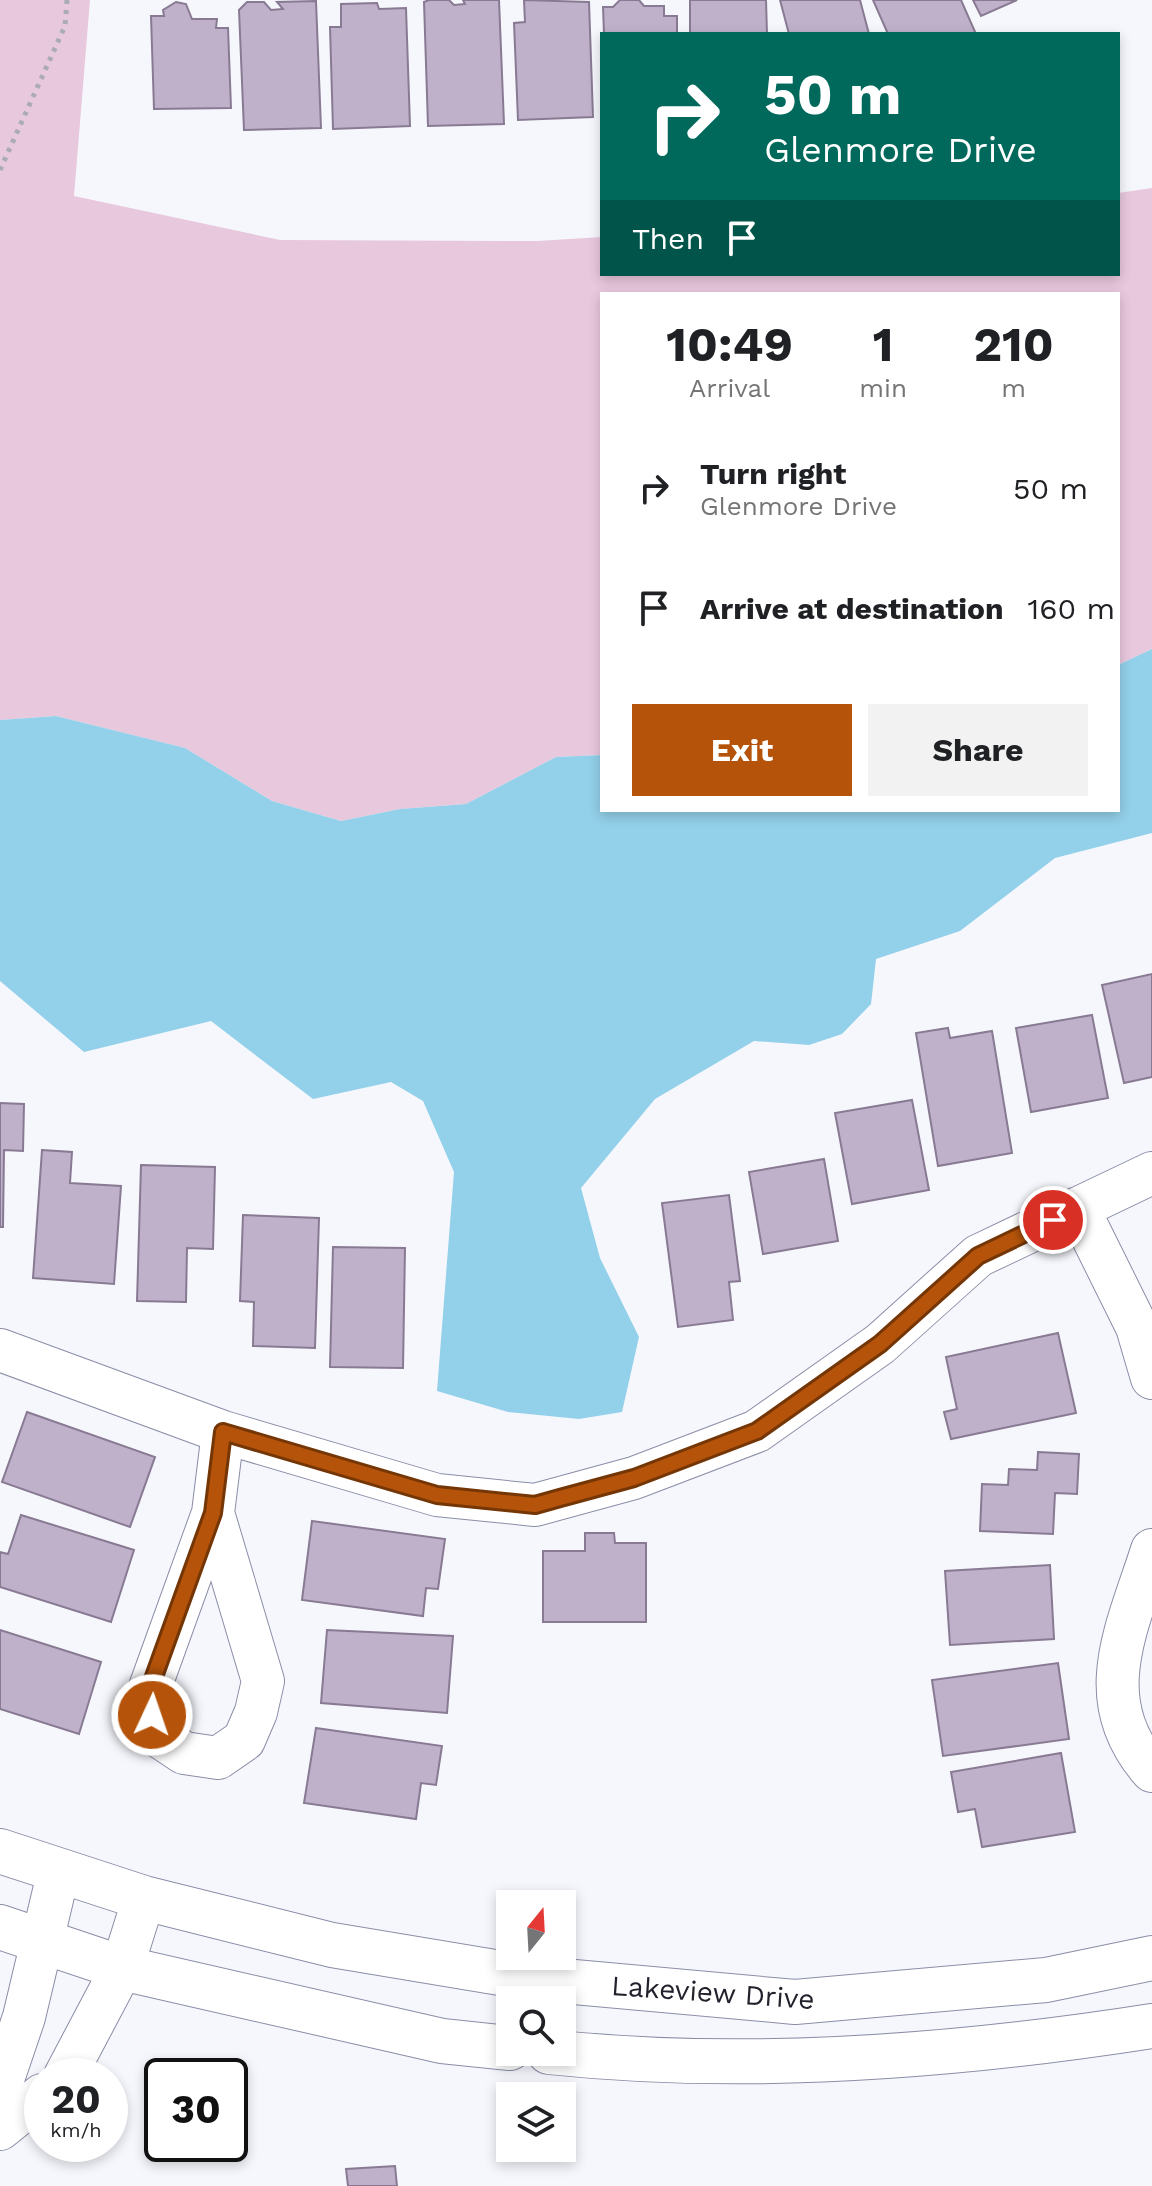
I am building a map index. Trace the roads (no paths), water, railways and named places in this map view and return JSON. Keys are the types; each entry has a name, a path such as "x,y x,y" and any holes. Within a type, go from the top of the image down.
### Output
{"street":[{"path":"0,1350 223,1432 437,1495 535,1505 634,1478 757,1431 880,1344 978,1256 1152,1173"},
{"path":"1078,1208 1137,1327 1152,1378"},
{"path":"213,1513 263,1681 256,1712 244,1740 218,1758 184,1753 157,1735 147,1696 213,1513 223,1432"},
{"path":"1152,1550 1119,1652 1117,1710 1152,1771"},
{"name":"Lakeview Drive","path":"0,1851 144,1898 332,1945 515,1976 795,2002 1046,1980 1152,1958"},
{"path":"0,2088 24,2017 20,1934 59,1870"},
{"path":"74,2058 122,1968 144,1898"},
{"path":"20,1934 122,1968 442,2041 496,2047"},
{"path":"576,2053 787,2061 981,2048 1152,2026"},
{"path":"0,2129 24,2110"}],"water":[{"path":"1152,649 1152,833 1055,858 960,931 876,959 871,1004 842,1034 809,1045 754,1041 655,1099 581,1188 600,1258 639,1337 622,1412 579,1419 508,1412 437,1391 454,1172 423,1101 391,1082 313,1099 211,1021 84,1052 0,981 0,720 56,716 185,748 272,801 341,821 400,809 466,804 556,757 600,755 600,812 1120,812 1120,664"}]}
